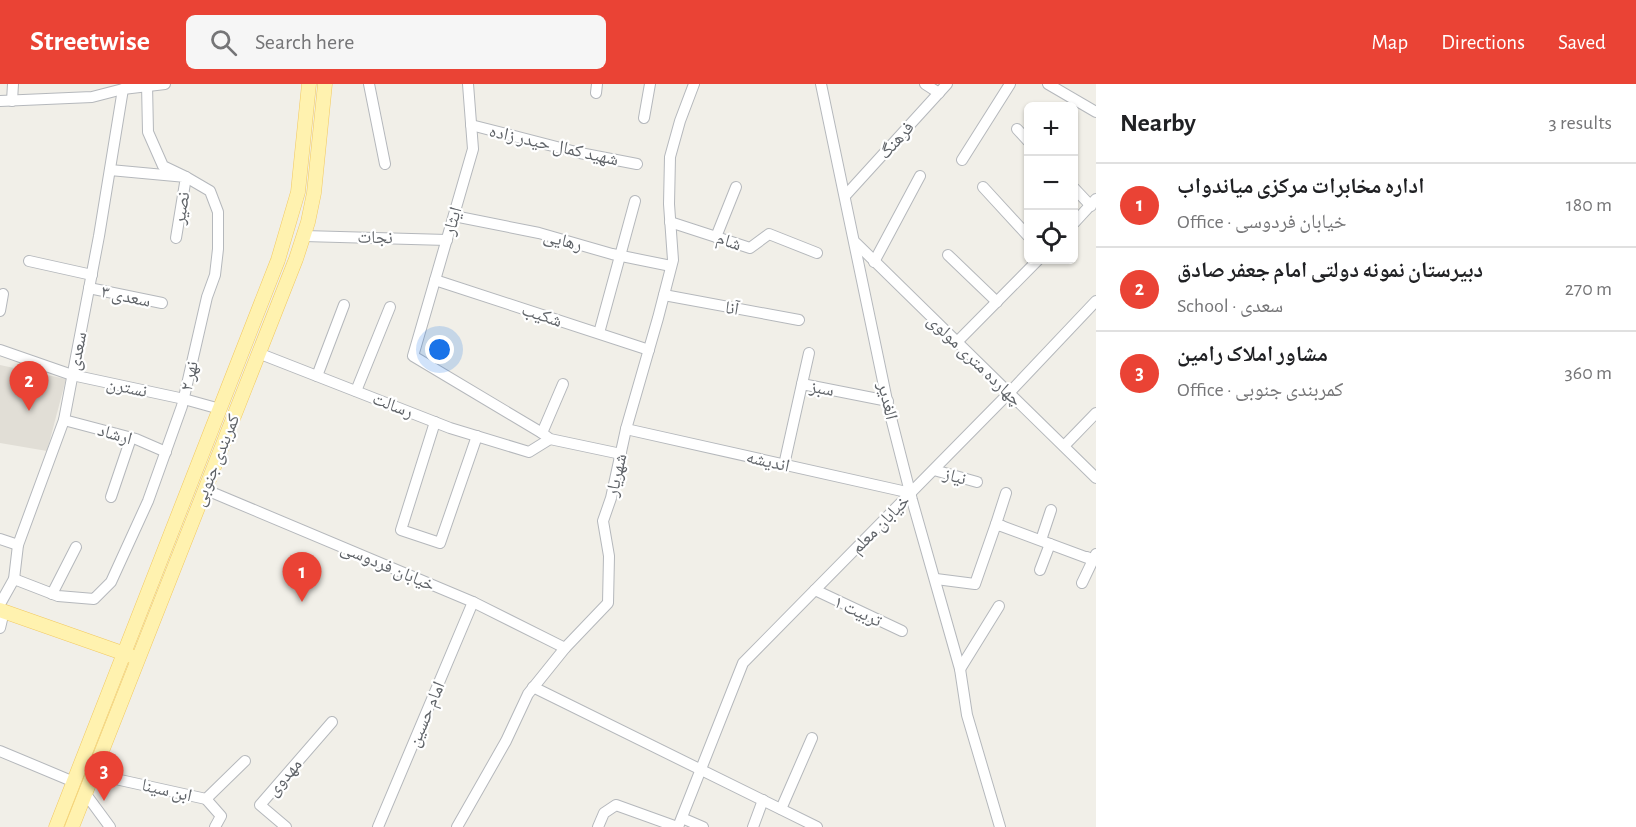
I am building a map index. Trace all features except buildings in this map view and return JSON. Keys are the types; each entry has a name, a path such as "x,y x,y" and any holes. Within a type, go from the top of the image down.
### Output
{"main road":[{"name":"کمربندی جنوبی","path":"56,827 291,222 298,192 309,84"},
{"name":"کمربندی جنوبی","path":"72,827 304,236 314,193 325,84"},
{"path":"1,608 138,658"}],"street":[{"path":"12,101 13,84"},
{"path":"92,84 92,97"},
{"path":"0,101 92,97 123,89 165,84"},
{"path":"369,84 385,164"},
{"name":"ایثار","path":"468,84 473,149 413,356 546,436"},
{"path":"644,118 650,84"},
{"name":"شهریار","path":"457,827 506,741 528,694 565,648 608,603 609,556 603,520 611,498 626,429 671,266 670,157 694,84"},
{"name":"الغدیر","path":"821,84 888,401 910,493 936,579 960,669 967,715 1000,827"},
{"path":"925,84 943,88"},
{"path":"962,160 1010,84"},
{"path":"1048,84 1096,112"},
{"name":"نهر ۲","path":"14,579 58,596 94,599 111,582 148,501 184,399 207,297 215,274 218,212 210,191 163,166 148,132 147,85"},
{"name":"فرهنگ","path":"845,196 943,88"},
{"name":"سعدی","path":"0,628 1,608 14,579 18,545 64,420 92,275 123,89"},
{"name":"شهید کمال حیدر زاده","path":"471,125 580,153 637,164"},
{"path":"1017,129 1024,136"},
{"path":"110,170 186,177"},
{"name":"نصیر","path":"176,238 186,177"},
{"path":"874,262 920,177"},
{"path":"716,237 736,187"},
{"path":"983,187 1024,231"},
{"path":"1078,191 1093,202 1078,219"},
{"path":"599,333 635,201"},
{"name":"رهایی","path":"454,216 539,233 671,266"},
{"name":"شام","path":"670,222 750,248 769,234 817,253"},
{"name":"نجات","path":"304,236 447,240"},
{"name":"چهارده متری مولوی","path":"855,243 1096,478"},
{"path":"948,255 997,302"},
{"path":"29,261 92,275"},
{"path":"957,342 1034,264"},
{"name":"شکیب","path":"435,280 649,350"},
{"name":"سعدی ۳","path":"89,288 162,303"},
{"path":"0,311 3,294"},
{"name":"آنا","path":"664,295 799,320"},
{"name":"خیابان معلم","path":"679,824 743,663 1009,393 1096,301"},
{"path":"317,376 344,305"},
{"path":"356,391 390,306"},
{"name":"نسترن","path":"0,350 72,375 220,409"},
{"name":"رسالت","path":"258,352 435,422 529,452 546,436"},
{"path":"802,384 809,353"},
{"path":"563,384 546,436 621,454"},
{"name":"سبز","path":"784,465 802,384 888,401"},
{"path":"1064,446 1096,413"},
{"name":"ارشاد","path":"64,420 130,438 166,452"},
{"path":"435,422 400,530 440,543 477,436"},
{"name":"اندیشه","path":"626,429 910,493"},
{"path":"111,497 130,438"},
{"name":"نیاز","path":"933,470 977,482"},
{"name":"خیابان فردوسی","path":"204,489 473,602 565,648"},
{"path":"936,579 975,584 1006,493"},
{"path":"1040,570 1051,510"},
{"path":"996,524 1095,557"},
{"path":"996,524 1095,557"},
{"path":"0,539 18,545"},
{"path":"52,594 76,547"},
{"path":"1082,583 1095,557"},
{"name":"تربیت ۱","path":"814,590 902,631"},
{"name":"امام حسین","path":"378,827 473,602"},
{"path":"960,669 999,606"},
{"path":"534,687 817,827"},
{"name":"مهدوی","path":"286,827 260,805 332,722"},
{"path":"781,809 813,738"},
{"path":"0,752 74,782"},
{"name":"ابن سینا","path":"206,799 245,761"},
{"name":"ابن سینا","path":"93,774 206,799 221,816 215,827"},
{"path":"85,793 110,827"},
{"path":"753,827 763,800"},
{"path":"598,827 604,813 616,805 679,824 703,827"}],"shaded area":[{"path":"0,365 66,379 47,451 0,443"}],"place":[{"name":"دبیرستان نمونه دولتی امام جعفر صادق","path":"29,411"},
{"name":"اداره مخابرات مرکزی میاندواب","path":"302,602"},
{"name":"مشاور املاک رامین","path":"104,801"}]}
